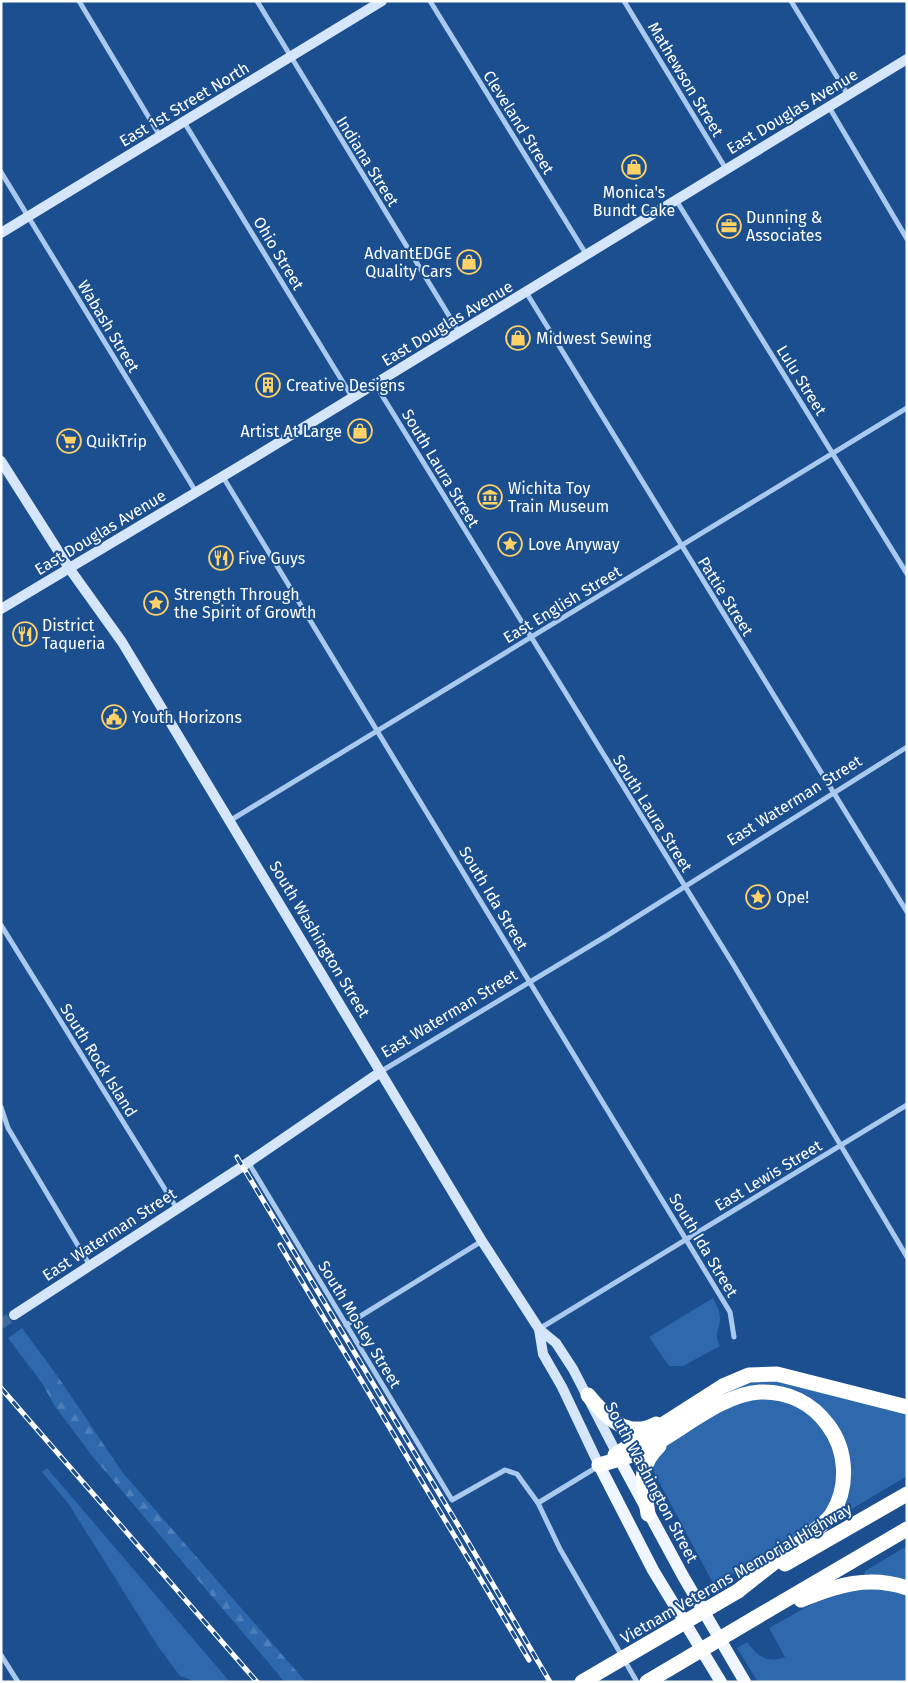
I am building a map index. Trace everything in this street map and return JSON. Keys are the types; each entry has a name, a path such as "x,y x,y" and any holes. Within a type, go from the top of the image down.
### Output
{"highway":[{"path":"599,1465 618,1456 723,1386 749,1375 777,1374 907,1407"},
{"path":"618,1456 642,1451 723,1403 743,1395 759,1392 793,1396 820,1413 835,1435 842,1451 843,1484 831,1514 738,1591"},
{"path":"588,1395 609,1419 618,1424 634,1428 652,1426 693,1405"},
{"path":"648,1514 642,1474 645,1463 650,1454 671,1434"},
{"name":"Vietnam Veterans Memorial Highway","path":"582,1682 907,1494"},
{"path":"647,1682 907,1529"},
{"path":"755,1618 833,1587 866,1580 889,1582 907,1588"}],"main road":[{"name":"East 1st Street North","path":"1,233 382,1"},
{"name":"East Douglas Avenue","path":"1,609 353,398 907,60"},
{"name":"South Washington Street","path":"1,461 69,568 122,642 231,820 379,1073 482,1240 539,1329 556,1344 588,1395 648,1514 745,1682"},
{"name":"East Waterman Street","path":"14,1315 176,1207 248,1162 379,1073"},
{"name":"South Washington Street","path":"539,1329 543,1354 562,1387 652,1570 721,1682"}],"street":[{"path":"79,1 160,136"},
{"name":"Indiana Street","path":"257,1 459,333"},
{"name":"Cleveland Street","path":"430,1 586,255"},
{"name":"Mathewson Street","path":"624,1 726,169"},
{"path":"791,1 848,95"},
{"path":"829,107 907,239"},
{"name":"Ohio Street","path":"184,122 353,398"},
{"name":"Wabash Street","path":"1,172 196,492"},
{"name":"Lulu Street","path":"676,200 907,574"},
{"name":"Pattie Street","path":"526,292 907,912"},
{"name":"South Laura Street","path":"375,384 684,887 907,1257"},
{"name":"East English Street","path":"231,820 907,408"},
{"name":"South Ida Street","path":"222,477 531,982 730,1312 734,1337"},
{"name":"East Waterman Street","path":"379,1073 531,982 907,747"},
{"name":"South Rock Island","path":"1,925 176,1207"},
{"name":"East Lewis Street","path":"539,1329 907,1105"},
{"path":"1,1107 8,1128 89,1264"},
{"name":"South Mosley Street","path":"248,1162 452,1500 505,1470 517,1474 538,1503"},
{"path":"346,1325 482,1240"},
{"path":"599,1465 538,1503 560,1549 638,1682"},
{"path":"1,1655 18,1682"}],"green space":[{"path":"713,1298 720,1315 717,1334 720,1346 683,1366 669,1366 649,1337"},
{"path":"22,1328 56,1374 42,1383 8,1338"},
{"path":"56,1374 123,1473 306,1682 285,1682 93,1457 54,1405 42,1383"},
{"path":"766,1378 907,1413 907,1476 840,1516 837,1514 848,1475 809,1401 721,1397 720,1394 739,1384"},
{"path":"767,1397 794,1404 820,1422 839,1460 832,1502 822,1517 806,1531 714,1585 650,1465 659,1448 737,1402"},
{"path":"47,1468 230,1682 197,1682 180,1676 159,1648 68,1503 42,1472"},
{"path":"907,1546 907,1584 864,1577 865,1571"},
{"path":"881,1588 907,1595 907,1682 758,1682 737,1648 747,1642 759,1655 768,1659 773,1660 785,1657 769,1628 835,1591"}],"tunnel":[{"path":"1,1324 14,1315"}],"railway":[{"path":"237,1157 550,1682"},
{"path":"280,1245 529,1660"},
{"path":"1,1388 257,1682"}],"place":[{"name":"Monica's Bundt Cake","path":"634,167"},
{"name":"Dunning & Associates","path":"729,226"},
{"name":"AdvantEDGE Quality Cars","path":"469,262"},
{"name":"Midwest Sewing","path":"518,338"},
{"name":"Creative Designs","path":"268,385"},
{"name":"Artist At Large","path":"360,431"},
{"name":"QuikTrip","path":"69,441"},
{"name":"Wichita Toy Train Museum","path":"490,497"},
{"name":"Love Anyway","path":"510,544"},
{"name":"Five Guys","path":"221,558"},
{"name":"Strength Through the Spirit of Growth","path":"156,603"},
{"name":"District Taqueria","path":"25,634"},
{"name":"Youth Horizons","path":"114,717"},
{"name":"Ope!","path":"758,897"}]}
